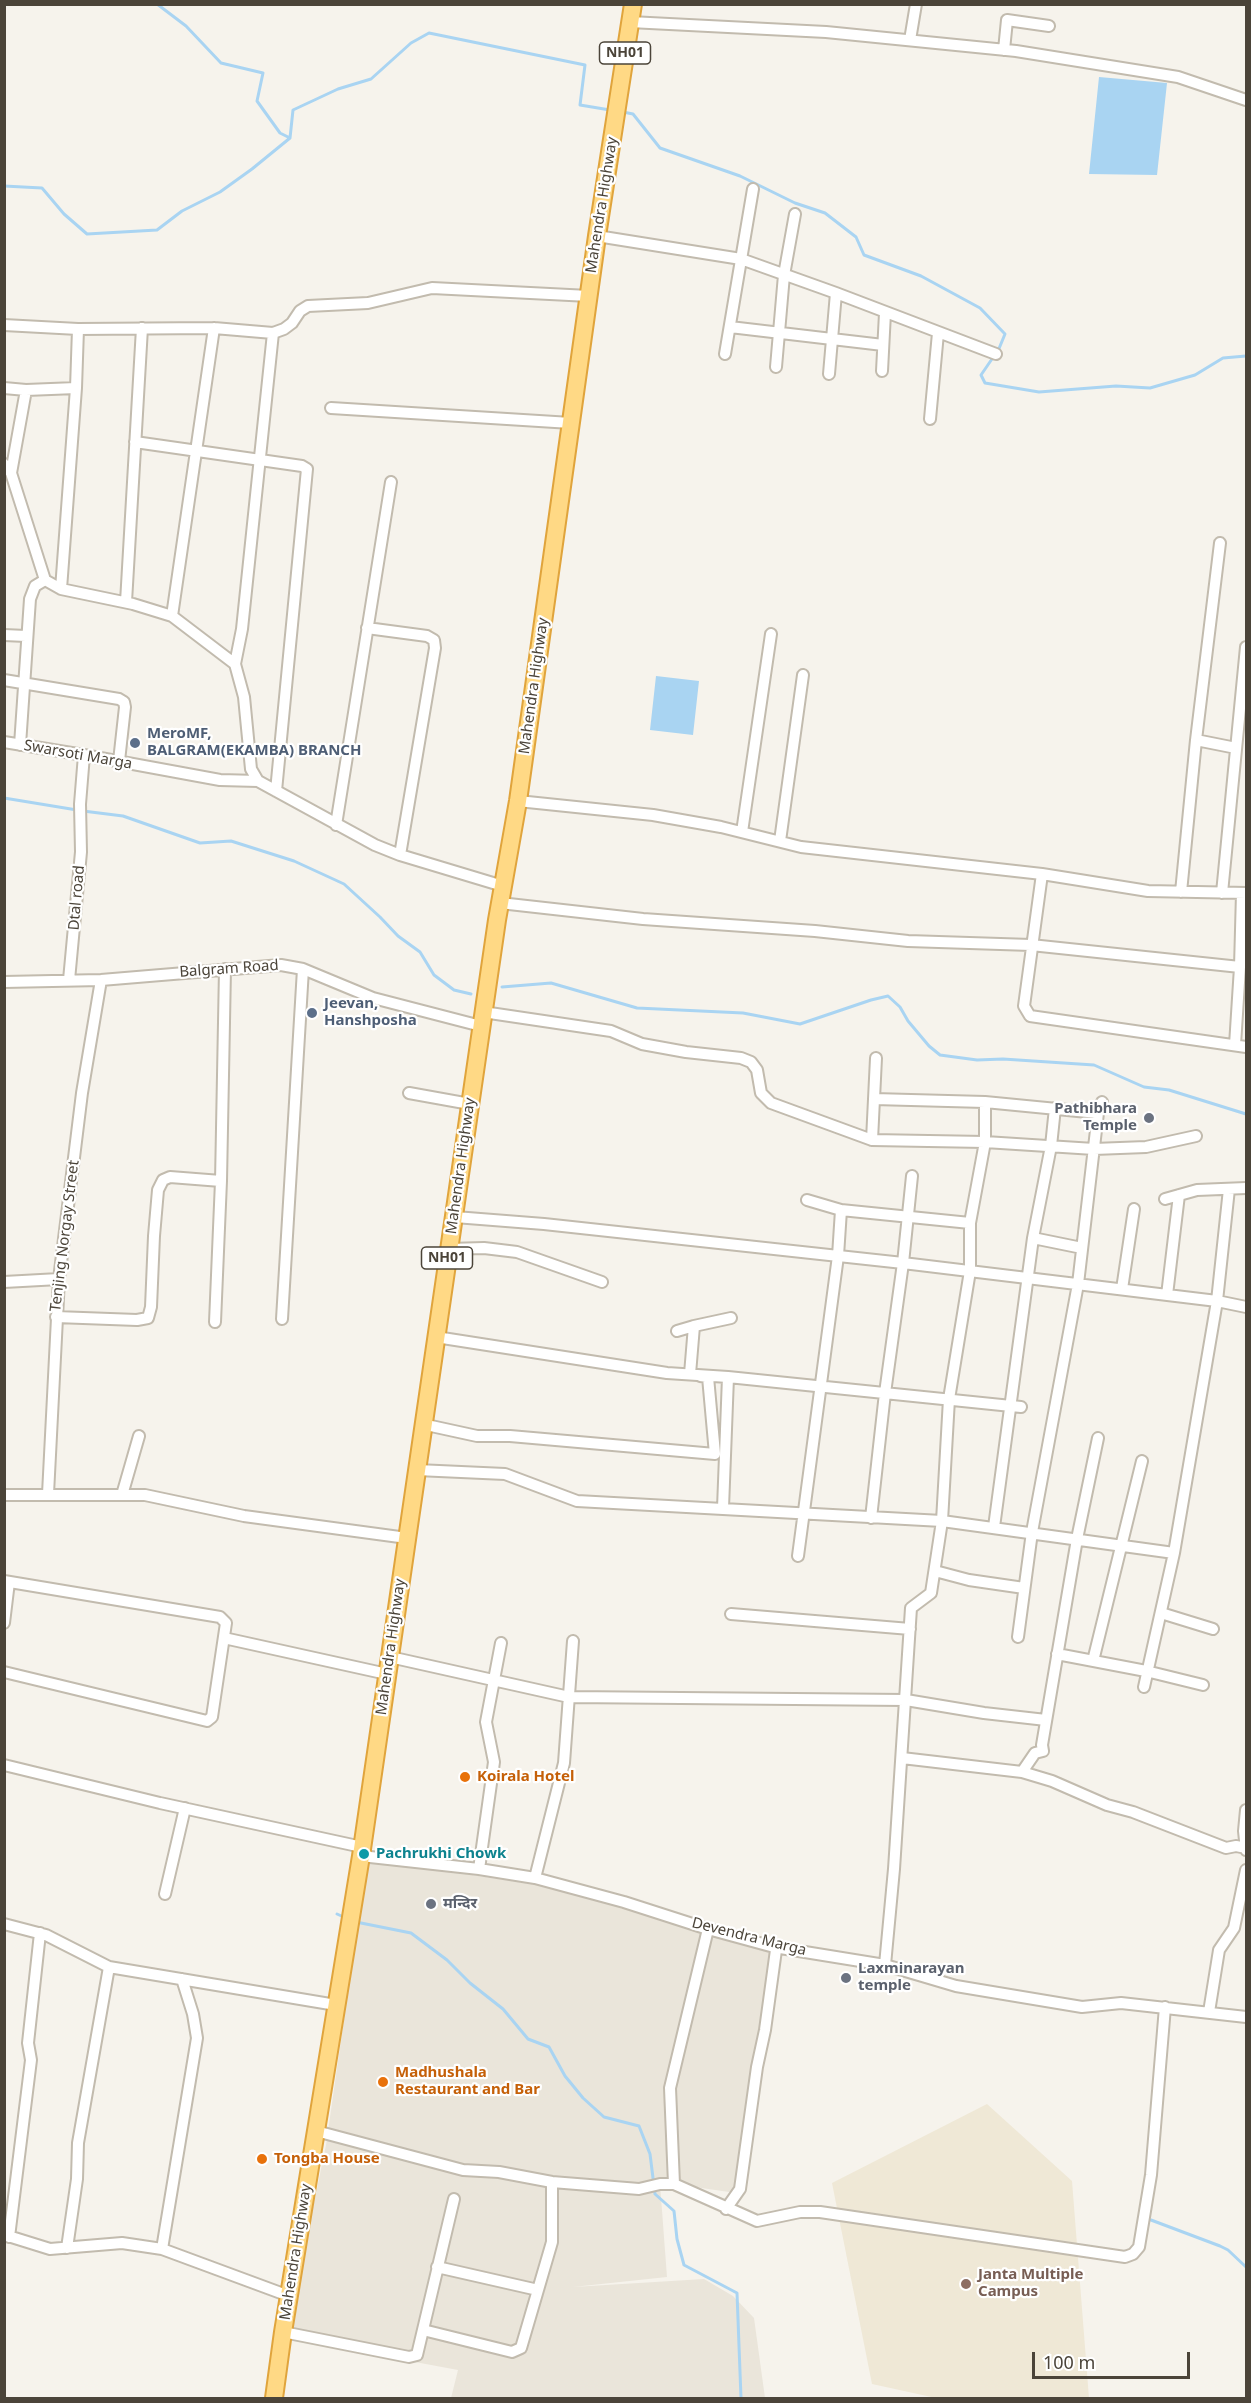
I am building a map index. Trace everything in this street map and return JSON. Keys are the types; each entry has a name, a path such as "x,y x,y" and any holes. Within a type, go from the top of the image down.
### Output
{"highway":[{"name":"Mahendra Highway","path":"274,2398 361,1852 482,1019 518,801 597,236 633,4"}],"street":[{"path":"910,40 916,4"},
{"path":"1004,50 1007,20 1049,26"},
{"path":"630,22 826,32 1084,57 1178,77 1246,100"},
{"path":"725,354 753,189"},
{"path":"776,367 784,275 795,214"},
{"path":"597,236 741,259 836,292 885,313 996,354"},
{"path":"4,325 78,329 214,328 273,333 284,329 300,311 308,306 368,303 432,288 589,296"},
{"path":"829,374 836,292"},
{"path":"882,371 885,313"},
{"path":"730,327 883,345"},
{"path":"126,602 142,328"},
{"path":"172,616 214,328"},
{"path":"61,589 76,388 78,329"},
{"path":"273,333 242,629 235,664 244,698 251,769 258,781 375,845 501,895 643,919 815,931 908,942 1031,945 1240,967"},
{"path":"930,419 938,333"},
{"path":"4,388 26,390 76,388"},
{"path":"26,390 8,468 45,580 61,589 126,602 172,616 235,664"},
{"path":"331,408 571,423"},
{"path":"135,442 302,466 307,469 276,791"},
{"path":"336,825 391,482"},
{"path":"1181,892 1196,740 1220,543"},
{"path":"20,745 30,599 35,586 45,580"},
{"path":"367,628 427,636 434,640 435,648 400,855"},
{"path":"742,832 771,633"},
{"path":"4,635 26,636"},
{"path":"1222,893 1246,647"},
{"path":"780,842 803,675"},
{"path":"4,681 119,699 124,702 119,761"},
{"path":"1196,740 1236,748"},
{"name":"Swarsoti Marga","path":"4,742 220,780 258,781"},
{"name":"Dtal road","path":"69,980 81,852 80,811 84,755"},
{"path":"518,801 653,815 833,851 1042,874 1148,891 1244,893 1240,967 1243,993 1241,1046 1030,1016 1024,1006 1042,874"},
{"name":"Balgram Road","path":"4,982 101,980 281,964 303,969 373,998 482,1019 611,1031 642,1044 741,1058 751,1062 757,1070 761,1094 771,1103 872,1140 985,1142 1094,1149 1146,1147 1196,1136"},
{"path":"216,1322 225,969"},
{"path":"282,1319 303,969"},
{"name":"Tenjing Norgay Street","path":"48,1494 59,1279 82,1093 101,980"},
{"path":"872,1140 876,1058"},
{"path":"409,1093 470,1104"},
{"path":"874,1099 985,1102 1055,1108 1100,1107 1078,1284 1032,1532 1018,1637"},
{"path":"885,1965 902,1758 911,1608 931,1593 935,1570 942,1521 950,1399 970,1271 970,1223 985,1142 985,1102"},
{"path":"994,1527 1016,1406 1033,1238 1051,1146 1055,1108"},
{"path":"871,1518 912,1176"},
{"path":"56,1317 137,1320 148,1318 151,1307 158,1190 163,1180 170,1177 221,1181"},
{"path":"1165,1199 1197,1190 1246,1188"},
{"path":"1144,1687 1174,1553 1217,1301 1229,1189"},
{"path":"1167,1295 1179,1195"},
{"path":"807,1200 841,1210 970,1223"},
{"path":"1122,1289 1134,1209"},
{"path":"798,1556 838,1256 841,1210"},
{"path":"455,1217 544,1224 903,1263 1217,1301 1246,1307"},
{"path":"1033,1238 1082,1248"},
{"path":"449,1248 484,1248 517,1252 602,1282"},
{"path":"4,1282 59,1279"},
{"path":"677,1330 730,1318"},
{"path":"690,1374 694,1326"},
{"path":"422,1424 477,1437 510,1436 715,1454 708,1377 667,1373 436,1337"},
{"path":"667,1373 1016,1406"},
{"path":"723,1508 728,1377"},
{"path":"122,1495 139,1436"},
{"path":"1022,1772 1035,1753 1043,1750 1046,1720 1077,1539 1098,1438"},
{"path":"1093,1661 1142,1461"},
{"path":"417,1470 506,1474 577,1502 942,1521 1174,1553"},
{"path":"4,1495 145,1495 244,1516 407,1538"},
{"path":"935,1570 969,1580 1024,1588"},
{"path":"4,1623 7,1582 220,1617 226,1623 212,1717 207,1722 4,1672"},
{"path":"1161,1613 1213,1629"},
{"path":"731,1614 910,1629"},
{"path":"224,1638 387,1674"},
{"path":"535,1878 564,1763 573,1641"},
{"path":"479,1869 494,1762 486,1722 501,1642"},
{"path":"1057,1654 1146,1671 1203,1685"},
{"path":"390,1657 569,1698 906,1700 984,1713 1046,1720"},
{"path":"902,1758 1022,1772 1052,1781 1107,1805 1133,1812 1226,1848 1236,1846 1246,1849 1244,1831 1246,1810"},
{"name":"Devendra Marga","path":"4,1765 361,1852 535,1878 774,1947 885,1965 956,1986 1082,2007 1121,2003 1246,2017"},
{"path":"165,1894 185,1808"},
{"path":"1209,2012 1219,1950 1234,1928 1246,1870"},
{"path":"4,1924 40,1933 109,1967 336,2005"},
{"path":"674,2184 670,2088 708,1929"},
{"path":"40,1933 28,2043 31,2060 6,2237 50,2249 122,2243 162,2249 289,2296"},
{"path":"726,2209 740,2189 776,1950 774,1947"},
{"path":"67,2248 77,2179 78,2143 109,1967"},
{"path":"162,2249 197,2038 194,2014 182,1979"},
{"path":"316,2131 463,2170 499,2172 552,2182 645,2188 660,2184 674,2184 757,2221 801,2212 820,2212 1125,2257 1133,2254 1139,2247 1151,2175 1165,2007"},
{"path":"423,2330 515,2351 521,2348 552,2242 552,2182"},
{"path":"283,2332 413,2357 417,2355 454,2199"},
{"path":"438,2267 538,2290"}],"shaded area":[{"path":"367,1859 604,1895 774,1947 736,2193 660,2184 667,2277 573,2287 704,2279 733,2296 754,2318 765,2398 451,2398 458,2370 286,2338 326,2145"},
{"name":"Janta Multiple Campus","path":"987,2104 1072,2181 1089,2398 936,2398 872,2384 832,2183"}],"water":[{"path":"1099,77 1167,83 1157,175 1089,174"},
{"path":"656,676 699,681 693,735 650,730"}],"waterway":[{"path":"157,4 186,26 221,63 263,73 257,101 280,133 290,138"},
{"path":"4,186 42,188 64,214 87,234 157,230 182,211 220,192 290,138 293,110 338,89 371,79 411,43 429,33 585,65 580,105 610,110"},
{"path":"623,112 633,114 660,148 740,176 795,203 825,213 856,237 864,255 921,276 980,308 1005,334 998,351"},
{"path":"994,356 981,375 985,383 1039,392 1116,386 1150,388 1195,375 1223,358 1246,356"},
{"path":"4,798 77,810"},
{"path":"83,811 123,816 200,843 231,841 294,861 344,884 398,936 420,952 434,975 454,990 471,994"},
{"path":"502,987 551,983 637,1008 743,1013 800,1024 888,996 900,1007 908,1021 929,1046 940,1055 977,1060 1003,1059 1094,1065 1144,1087 1169,1090 1246,1114"},
{"path":"337,1914 346,1918"},
{"path":"356,1922 411,1933 447,1960 470,1983 503,2009 528,2039 549,2047 565,2076 583,2098 604,2117 639,2126 650,2154 655,2194 674,2211 677,2239 684,2265 737,2293 741,2398"},
{"path":"1151,2220 1220,2246 1228,2250 1246,2267"}],"place":[{"name":"MeroMF, BALGRAM(EKAMBA) BRANCH","path":"135,743"},
{"name":"Jeevan, Hanshposha","path":"312,1013"},
{"name":"Pathibhara Temple","path":"1149,1118"},
{"name":"Koirala Hotel","path":"465,1777"},
{"name":"Pachrukhi Chowk","path":"364,1854"},
{"name":"मन्दिर","path":"431,1904"},
{"name":"Laxminarayan temple","path":"846,1978"},
{"name":"Madhushala Restaurant and Bar","path":"383,2082"},
{"name":"Tongba House","path":"262,2159"},
{"name":"Janta Multiple Campus","path":"966,2284"}]}
